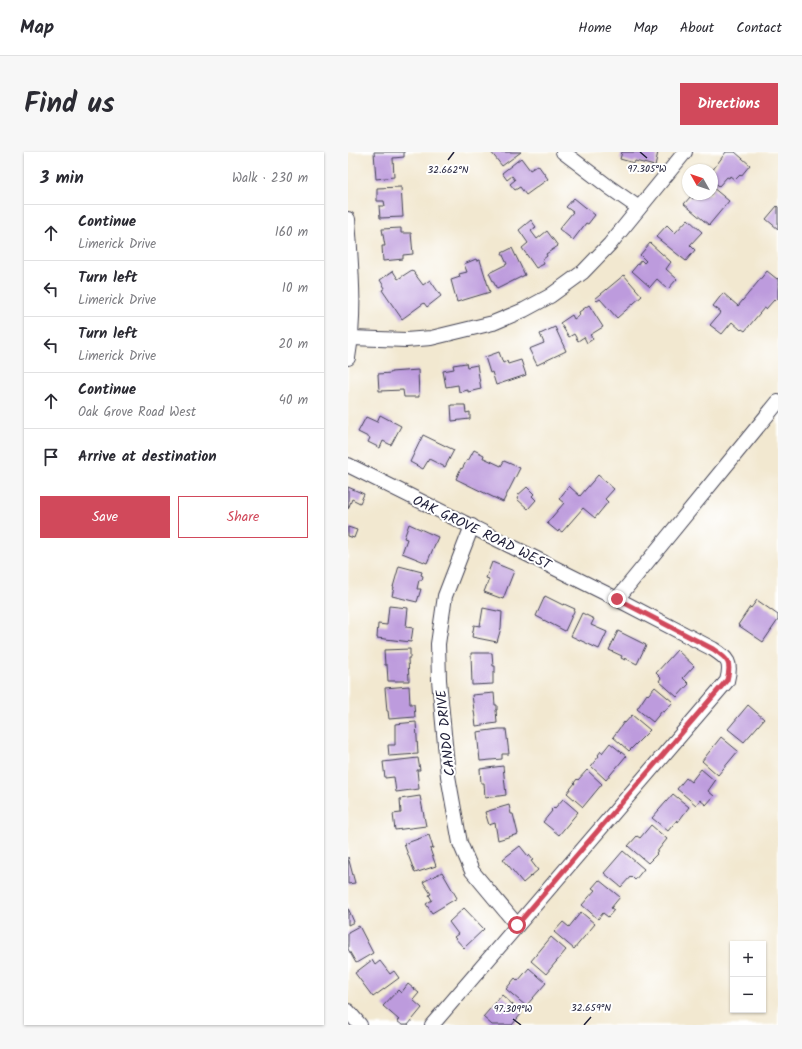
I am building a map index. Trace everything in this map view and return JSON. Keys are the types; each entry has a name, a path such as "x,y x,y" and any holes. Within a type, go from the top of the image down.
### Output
{"street":[{"path":"563,152 609,187 640,208"},
{"path":"351,338 406,340 431,338 493,323 524,310 550,296 583,272 610,244 685,152"},
{"path":"348,219 353,290 351,338 348,358"},
{"path":"617,599 778,402"},
{"name":"OAK GROVE ROAD WEST","path":"348,465 617,599 713,649 724,657 729,664 730,669 727,680 432,1025"},
{"name":"CANDO DRIVE","path":"472,526 445,596 438,644 439,680 448,776 460,844 472,871 517,925"},
{"path":"348,1011 360,1025"}],"building":[{"path":"374,152 404,152 404,157 393,158 394,177 376,179"},
{"path":"491,152 521,152 502,166"},
{"path":"622,152 658,152 655,166 620,159"},
{"path":"726,152 735,152 750,165 741,176 740,175 735,180 730,176 729,178 727,177 719,186 717,164"},
{"path":"521,158 530,170 538,165 548,179 526,195 520,187 515,190 510,184 515,180 512,176 507,180 502,173"},
{"path":"401,187 403,217 380,218 379,206 385,206 384,201 377,201 377,188"},
{"path":"718,192 729,201 709,225 684,204 688,200 718,200"},
{"path":"574,198 595,215 588,224 586,223 573,240 559,229 573,212 566,207"},
{"path":"777,206 778,207 778,229 766,219"},
{"path":"688,219 702,232 690,245 695,250 686,261 656,237 667,225 675,233"},
{"path":"531,220 536,227 531,231 537,239 547,231 558,246 546,254 547,256 542,260 544,264 536,268 522,248 528,243 519,230"},
{"path":"401,228 401,233 411,233 413,254 403,255 403,259 383,261 382,246 385,246 382,229"},
{"path":"650,243 671,262 666,269 677,279 668,289 657,279 650,287 632,271 641,260 644,263 646,261 640,255"},
{"path":"512,248 525,275 497,289 489,273 507,264 502,253"},
{"path":"476,259 477,261 480,260 490,292 457,302 451,280 460,277 459,274 467,272 464,264"},
{"path":"412,270 423,285 430,280 441,296 427,307 424,303 402,319 382,290 385,288 380,280 393,271 398,279"},
{"path":"767,271 777,279 778,278 778,299 775,301 774,300 766,309 764,308 745,331 742,329 741,330 732,322 722,334 710,325 721,312 713,306 723,293 738,306"},
{"path":"624,275 642,296 617,318 600,299 597,301 595,299"},
{"path":"589,305 603,327 590,335 593,339 587,343 584,337 578,341 574,334 569,337 560,323 572,315 574,319 580,315 579,312"},
{"path":"555,327 566,351 537,365 529,349 544,343 540,334"},
{"path":"499,352 503,363 507,361 508,364 521,360 526,375 496,385 485,357"},
{"path":"466,363 467,367 477,365 481,389 468,392 468,390 459,392 458,385 446,387 443,371 454,369 453,365"},
{"path":"418,370 419,397 404,397 403,390 379,391 378,374"},
{"path":"451,405 465,405 466,413 470,412 470,419 452,421"},
{"path":"380,415 401,426 391,445 383,441 380,448 368,442 370,438 358,432 366,417 377,422"},
{"path":"423,435 454,450 445,467 429,459 423,469 410,462"},
{"path":"474,450 484,455 483,458 501,466 504,461 520,468 503,502 456,479 461,468 462,469 467,460 468,461"},
{"path":"598,475 614,489 605,499 608,502 595,518 583,508 562,532 559,530 558,532 547,523 564,503 559,499 569,486 580,496"},
{"path":"348,487 364,494 360,503 352,499 348,509"},
{"path":"527,487 534,494 532,496 536,500 528,509 517,499 517,496"},
{"path":"409,524 438,537 427,563 402,553 407,539 404,538"},
{"path":"348,527 357,530 354,538 348,536"},
{"path":"492,562 514,571 503,599 484,592 489,579 486,578"},
{"path":"399,566 422,572 422,580 419,580 417,589 421,589 417,602 392,596"},
{"path":"545,596 575,609 565,631 536,616"},
{"path":"757,600 778,615 778,620 763,642 738,625 750,607 751,608"},
{"path":"389,606 408,608 406,627 413,628 411,642 377,638 378,624 387,625"},
{"path":"483,608 502,612 501,628 497,642 472,637 474,625 480,626"},
{"path":"582,613 594,619 591,625 607,632 599,649 571,636"},
{"path":"618,631 646,645 637,664 625,658 625,660 621,658 622,656 609,650"},
{"path":"410,649 410,658 408,658 409,681 388,681 384,650"},
{"path":"677,650 694,666 683,678 689,684 677,697 659,681 661,678 656,673"},
{"path":"471,653 492,653 493,666 495,666 495,672 493,672 493,684 472,685"},
{"path":"409,686 410,704 414,704 415,717 389,719 385,688"},
{"path":"655,687 673,702 664,712 662,711 653,722 637,709 647,694 648,695"},
{"path":"494,693 495,705 497,705 497,723 476,726 472,695"},
{"path":"748,705 764,719 744,742 728,729"},
{"path":"632,715 650,730 629,751 613,737 624,722 625,723"},
{"path":"416,722 418,754 389,756 388,745 395,745 395,724"},
{"path":"506,729 509,754 502,754 502,759 480,761 477,732"},
{"path":"721,737 738,751 718,775 702,761"},
{"path":"610,743 626,756 606,780 591,766 601,751 602,753"},
{"path":"418,758 420,770 417,770 419,789 396,792 394,777 385,778 383,762"},
{"path":"503,766 506,795 485,798 484,783 481,783 480,769"},
{"path":"701,769 715,781 708,791 714,796 706,805 700,800 696,805 677,789 686,778 691,782"},
{"path":"587,770 602,784 583,807 567,793 577,779 578,780"},
{"path":"673,794 689,807 678,822 677,820 668,831 652,818"},
{"path":"420,796 426,826 395,830 393,814 401,813 400,799"},
{"path":"563,799 578,812 559,835 543,822 552,811 551,810 554,807 555,808"},
{"path":"509,805 518,834 498,840 495,823 489,825 485,812"},
{"path":"651,825 667,839 656,853 657,854 648,863 628,846 637,836 640,838"},
{"path":"429,835 433,848 430,849 436,866 415,873 404,844"},
{"path":"520,846 533,860 531,861 538,870 523,883 503,859"},
{"path":"623,851 644,869 635,880 631,876 621,887 604,873"},
{"path":"348,857 355,883 348,884"},
{"path":"442,872 457,898 432,913 426,904 432,900 429,895 431,894 423,882"},
{"path":"599,880 620,897 611,908 614,910 608,917 603,913 598,919 582,905 595,890 592,888"},
{"path":"348,908 354,922 348,925"},
{"path":"464,908 484,929 464,948 454,937 458,934 449,922"},
{"path":"581,912 595,924 574,949 554,932 563,922 569,927"},
{"path":"359,926 373,953 356,963 348,949 348,932"},
{"path":"551,937 566,950 546,974 531,961"},
{"path":"372,960 375,965 380,961 390,974 394,971 399,978 373,997 355,973"},
{"path":"529,968 546,983 526,1006 506,989 515,978 518,981"},
{"path":"408,984 419,993 413,1000 422,1008 408,1025 402,1025 397,1021 399,1020 383,1006 398,990 401,993"},
{"path":"502,995 522,1013 512,1025 492,1025 483,1017"}],"route":[{"path":"517,925 727,680 730,669 729,664 724,657 713,649 617,599"}]}
